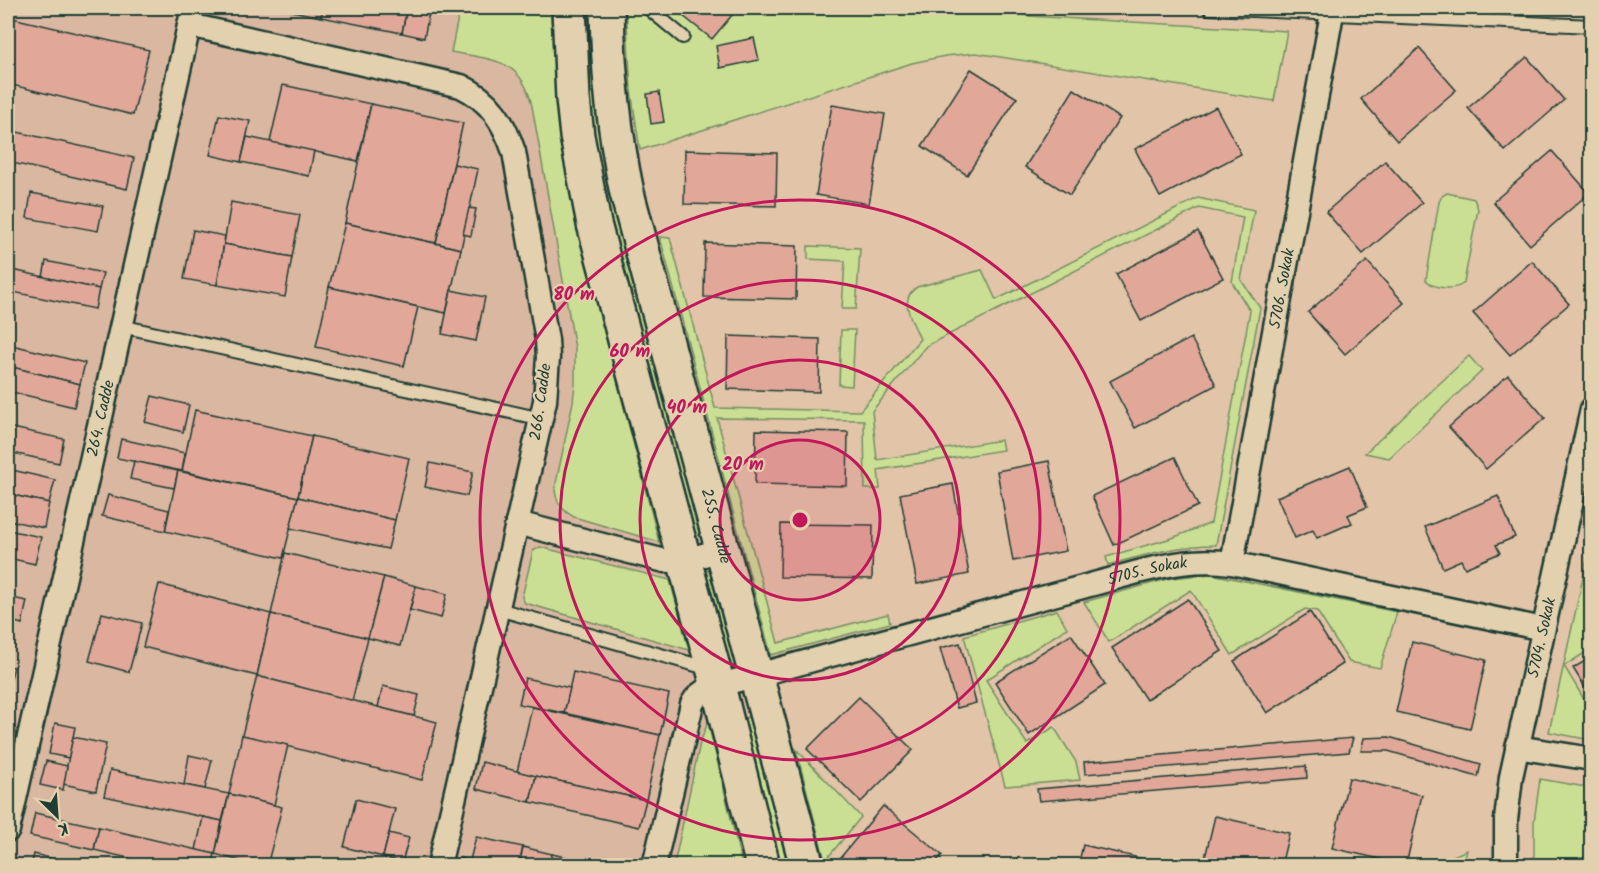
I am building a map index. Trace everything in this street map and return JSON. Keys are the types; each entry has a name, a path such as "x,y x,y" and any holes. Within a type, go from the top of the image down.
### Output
{"main road":[{"path":"569,8 573,99 585,180 605,267 716,678 763,866"},
{"name":"255. Cadde","path":"607,8 610,88 618,154 645,266 807,866"}],"street":[{"name":"5706. Sokak","path":"1232,563 1332,13"},
{"name":"264. Cadde","path":"8,830 191,16"},
{"name":"266. Cadde","path":"191,16 445,81 474,92 486,101 502,123 514,152 547,340 547,374 542,419 439,866"},
{"name":"5704. Sokak","path":"1506,866 1506,820 1511,777 1592,410"},
{"path":"517,523 649,559 664,561 684,560 723,550"},
{"name":"5705. Sokak","path":"654,866 692,704 695,697 716,678 757,676 1167,565 1195,561 1232,563 1543,629"},
{"path":"1517,747 1592,759"}],"lane":[{"path":"648,8 683,37"},
{"path":"1209,8 1592,26"},
{"path":"121,326 542,419"},
{"path":"498,609 716,678"}],"shaded area":[{"path":"8,8 550,8 568,177 579,233 659,542 701,693 742,865 8,865"}],"green space":[{"path":"460,8 550,8 568,177 579,233 659,542 574,517 563,509 556,497 555,488 573,402 575,348 532,106 521,78 513,70 492,60 451,52"},
{"path":"581,8 594,8 704,534 691,537 595,170"},
{"path":"626,8 998,8 1027,16 1287,31 1274,101 976,53 945,56 912,63 640,150 631,90"},
{"path":"1447,193 1474,199 1478,209 1464,283 1450,288 1439,287 1426,280 1439,202"},
{"path":"1198,198 1254,210 1241,280 1260,308 1216,545 1202,545 1148,554 1108,565 1106,557 1172,538 1211,523 1250,311 1232,282 1243,217 1199,208 926,346 872,411 877,460 1001,440 1003,450 878,470 880,489 865,489 864,420 717,418 778,643 888,614 890,623 771,655 660,237 670,238 715,408 860,411 920,339 907,304 911,292 917,287 982,270 996,300"},
{"path":"808,246 860,248 856,309 842,309 845,261 808,259"},
{"path":"841,330 855,330 852,386 839,385"},
{"path":"1469,356 1482,371 1389,458 1365,453"},
{"path":"1591,541 1591,649 1564,666 1591,711 1591,740 1549,732"},
{"path":"540,547 670,580 689,650 525,603 522,597 533,551"},
{"path":"712,569 739,664 728,667 701,572"},
{"path":"1211,574 1397,612 1380,668 1349,662 1317,611 1305,609 1232,655 1191,590 1109,642 1084,602 1171,578"},
{"path":"1057,610 1067,628 986,680 1027,744 1054,727 1076,762 1080,780 1005,786 964,636"},
{"path":"751,716 790,865 777,865 739,720"},
{"path":"708,722 742,865 674,865 700,743"},
{"path":"796,749 861,817 825,861"},
{"path":"1540,779 1591,788 1591,865 1534,865 1534,822"},
{"path":"1467,850 1463,865 1431,865 1435,864"}],"building":[{"path":"278,8 323,8 321,17"},
{"path":"323,8 407,8 402,33 321,17"},
{"path":"407,8 430,8 424,38 402,33"},
{"path":"673,8 738,8 712,39"},
{"path":"8,17 149,50 133,115 8,84"},
{"path":"754,38 759,60 720,68 716,46"},
{"path":"1419,48 1456,90 1397,141 1361,99"},
{"path":"1527,57 1564,100 1505,151 1468,108"},
{"path":"971,69 1017,98 967,175 922,146"},
{"path":"283,85 371,104 358,161 270,142"},
{"path":"1074,89 1120,118 1070,195 1025,167"},
{"path":"659,92 664,122 651,124 647,94"},
{"path":"371,104 463,123 436,243 345,223"},
{"path":"832,105 885,114 869,204 816,195"},
{"path":"1216,107 1241,154 1160,197 1135,149"},
{"path":"219,115 250,121 241,162 210,155"},
{"path":"8,130 134,158 127,189 8,162"},
{"path":"247,137 314,151 309,176 241,162"},
{"path":"685,150 777,153 776,206 684,204"},
{"path":"1552,151 1589,193 1530,245 1493,202"},
{"path":"1385,161 1422,203 1363,254 1326,212"},
{"path":"454,164 478,169 461,249 436,243"},
{"path":"31,193 103,206 98,231 27,218"},
{"path":"231,202 300,215 292,257 224,244"},
{"path":"469,208 476,209 471,236 463,234"},
{"path":"345,223 461,249 446,313 329,287"},
{"path":"193,230 225,236 217,285 184,279"},
{"path":"1198,231 1223,278 1141,321 1116,274"},
{"path":"705,243 797,246 796,299 704,297"},
{"path":"224,244 292,257 285,297 217,285"},
{"path":"46,261 103,273 99,289 43,277"},
{"path":"1367,261 1404,303 1345,354 1308,312"},
{"path":"1532,261 1569,304 1510,355 1473,313"},
{"path":"8,269 99,289 95,309 8,291"},
{"path":"329,287 418,307 404,366 316,347"},
{"path":"451,290 485,297 476,341 442,334"},
{"path":"728,336 820,339 819,392 727,389"},
{"path":"1191,338 1216,385 1135,428 1110,381"},
{"path":"8,344 85,363 80,384 8,366"},
{"path":"8,366 80,384 74,407 8,391"},
{"path":"1508,375 1545,418 1486,469 1449,427"},
{"path":"152,396 189,405 183,432 145,422"},
{"path":"195,410 312,436 298,497 182,471"},
{"path":"8,427 64,439 59,463 8,452"},
{"path":"756,430 848,432 847,486 755,484"},
{"path":"312,436 409,458 395,520 298,497"},
{"path":"121,439 185,453 182,471 117,458"},
{"path":"1175,457 1198,506 1114,545 1092,496"},
{"path":"134,461 178,471 174,488 130,479"},
{"path":"1049,461 1066,551 1013,561 997,471"},
{"path":"430,463 473,472 467,496 425,487"},
{"path":"1350,466 1367,507 1348,515 1352,523 1317,538 1313,530 1295,538 1277,497"},
{"path":"8,469 55,480 49,503 8,494"},
{"path":"178,471 298,497 283,558 165,531"},
{"path":"953,484 969,574 917,584 900,494"},
{"path":"8,494 49,503 44,528 8,520"},
{"path":"108,495 169,510 165,531 102,516"},
{"path":"1498,496 1515,537 1496,545 1500,553 1465,568 1461,560 1443,568 1425,527"},
{"path":"298,497 395,520 388,549 290,528"},
{"path":"781,524 873,525 872,579 780,577"},
{"path":"8,530 41,537 35,564 8,558"},
{"path":"285,553 384,577 368,638 271,614"},
{"path":"384,577 416,586 400,646 368,638"},
{"path":"159,584 271,614 257,676 143,647"},
{"path":"416,586 447,594 441,618 410,610"},
{"path":"8,597 27,601 22,624 8,620"},
{"path":"1188,599 1222,651 1146,700 1112,648"},
{"path":"1310,612 1343,664 1267,713 1234,661"},
{"path":"102,613 142,623 129,672 89,661"},
{"path":"271,614 368,638 352,701 257,676"},
{"path":"1071,634 1105,685 1029,735 995,682"},
{"path":"1412,642 1486,660 1470,729 1396,712"},
{"path":"960,643 976,703 957,708 940,648"},
{"path":"1592,657 1592,699 1573,668"},
{"path":"8,666 14,667 9,685 8,685"},
{"path":"573,672 669,694 660,735 564,713"},
{"path":"257,676 437,722 422,780 242,735"},
{"path":"525,678 570,688 564,713 519,704"},
{"path":"383,686 419,695 414,716 378,707"},
{"path":"859,697 913,750 861,802 807,749"},
{"path":"532,707 660,735 646,800 517,772"},
{"path":"55,723 75,727 69,758 49,754"},
{"path":"242,735 288,745 274,805 229,794"},
{"path":"73,737 106,744 96,791 63,784"},
{"path":"1389,737 1481,764 1478,777 1388,751 1361,751 1364,738"},
{"path":"1353,738 1349,752 1085,774 1084,762"},
{"path":"189,755 212,760 205,789 184,785"},
{"path":"46,761 67,766 63,790 40,785"},
{"path":"482,762 536,776 530,802 476,789"},
{"path":"1306,766 1307,778 1039,801 1037,789"},
{"path":"110,770 229,794 222,821 104,796"},
{"path":"536,776 646,800 639,827 530,802"},
{"path":"1349,778 1422,795 1406,865 1332,848"},
{"path":"229,794 282,807 267,866 215,854"},
{"path":"356,799 395,809 383,857 344,847"},
{"path":"883,806 942,855 932,866 839,866 836,863"},
{"path":"35,813 99,827 94,850 30,836"},
{"path":"1215,816 1289,833 1281,866 1203,866"},
{"path":"203,817 222,821 215,854 196,850"},
{"path":"99,827 215,854 212,866 162,866 94,850"},
{"path":"389,833 409,838 402,862 383,857"},
{"path":"476,837 523,847 519,866 496,866 470,860"},
{"path":"1083,845 1157,862 1156,866 1078,866"},
{"path":"523,847 552,854 549,866 519,866"},
{"path":"34,854 54,859 53,866 31,866"},
{"path":"552,854 605,866 549,866"},
{"path":"460,858 470,860 496,866 458,866"},
{"path":"54,859 87,866 53,866"}]}
